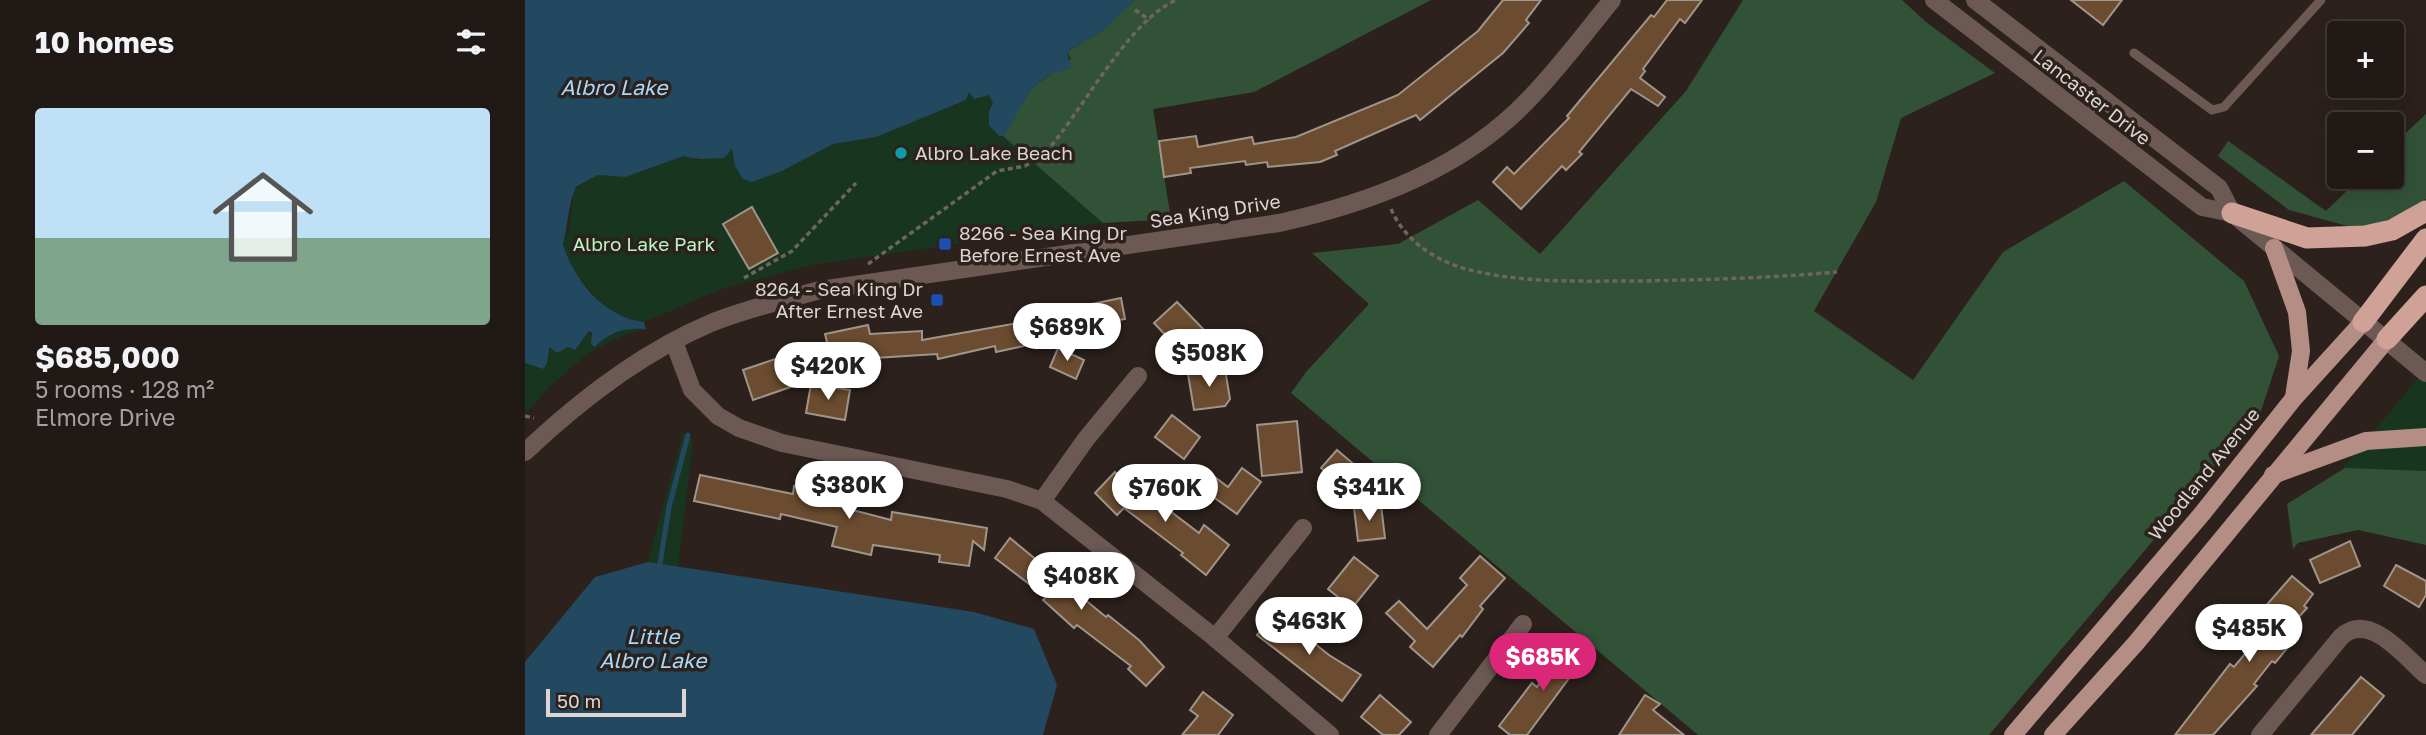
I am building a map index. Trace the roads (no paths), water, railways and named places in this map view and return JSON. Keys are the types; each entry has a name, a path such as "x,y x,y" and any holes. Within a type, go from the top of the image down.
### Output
{"highway":[{"path":"2232,213 2307,238 2365,236 2392,230 2426,211"},
{"name":"Woodland Avenue","path":"2363,322 2426,239"},
{"path":"2387,339 2426,296"}],"main road":[{"path":"2274,248 2297,312 2301,351 2294,398"},
{"name":"Woodland Avenue","path":"2013,735 2201,516 2294,398 2363,322"},
{"path":"2053,735 2136,643 2387,339"},
{"path":"2273,475 2366,441 2426,437"}],"street":[{"name":"Sea King Drive","path":"525,452 597,391 674,342 710,323 820,290 1279,223 1329,212 1384,194 1433,170 1496,128 1528,101 1612,0"},
{"name":"Lancaster Drive","path":"1934,0 2202,207 2232,213"},
{"name":"Lancaster Drive","path":"1975,0 2219,188 2232,213 2426,373"},
{"path":"674,342 692,390 718,416 739,428 782,443 1007,489 1042,501 1215,638 1320,732"},
{"path":"1042,501 1086,439 1138,376"},
{"path":"1215,638 1303,528"},
{"path":"1438,735 1524,624"},
{"path":"2260,735 2341,637 2350,630 2363,628 2375,631 2426,675"}],"lane":[{"path":"2134,53 2211,110 2224,107 2321,0"},
{"path":"2085,118 2101,96"}],"water":[{"name":"Albro Lake","path":"525,0 1134,0 1103,30 1067,52 1071,68 1049,75 1032,88 1004,136 999,136 989,125 989,111 993,103 989,95 974,99 969,92 966,100 876,137 833,144 782,171 752,182 743,179 735,166 732,149 724,158 699,159 684,156 625,177 598,175 576,187 563,244 568,258 583,284 593,295 616,313 644,322 646,329 618,332 595,347 591,344 592,333 589,331 575,350 568,347 557,353 549,347 547,363 543,369 525,363"},
{"name":"Little Albro Lake","path":"648,562 974,612 1034,629 1057,685 1043,735 525,735 525,662 595,577"}],"waterway":[{"path":"660,564 669,507 688,435"}],"place":[{"name":"Albro Lake Beach","path":"901,153"},
{"name":"8266 - Sea King Dr Before Ernest Ave","path":"945,244"},
{"name":"8264 - Sea King Dr After Ernest Ave","path":"937,300"}],"park label":[{"name":"Albro Lake Park","path":"644,244"}]}
